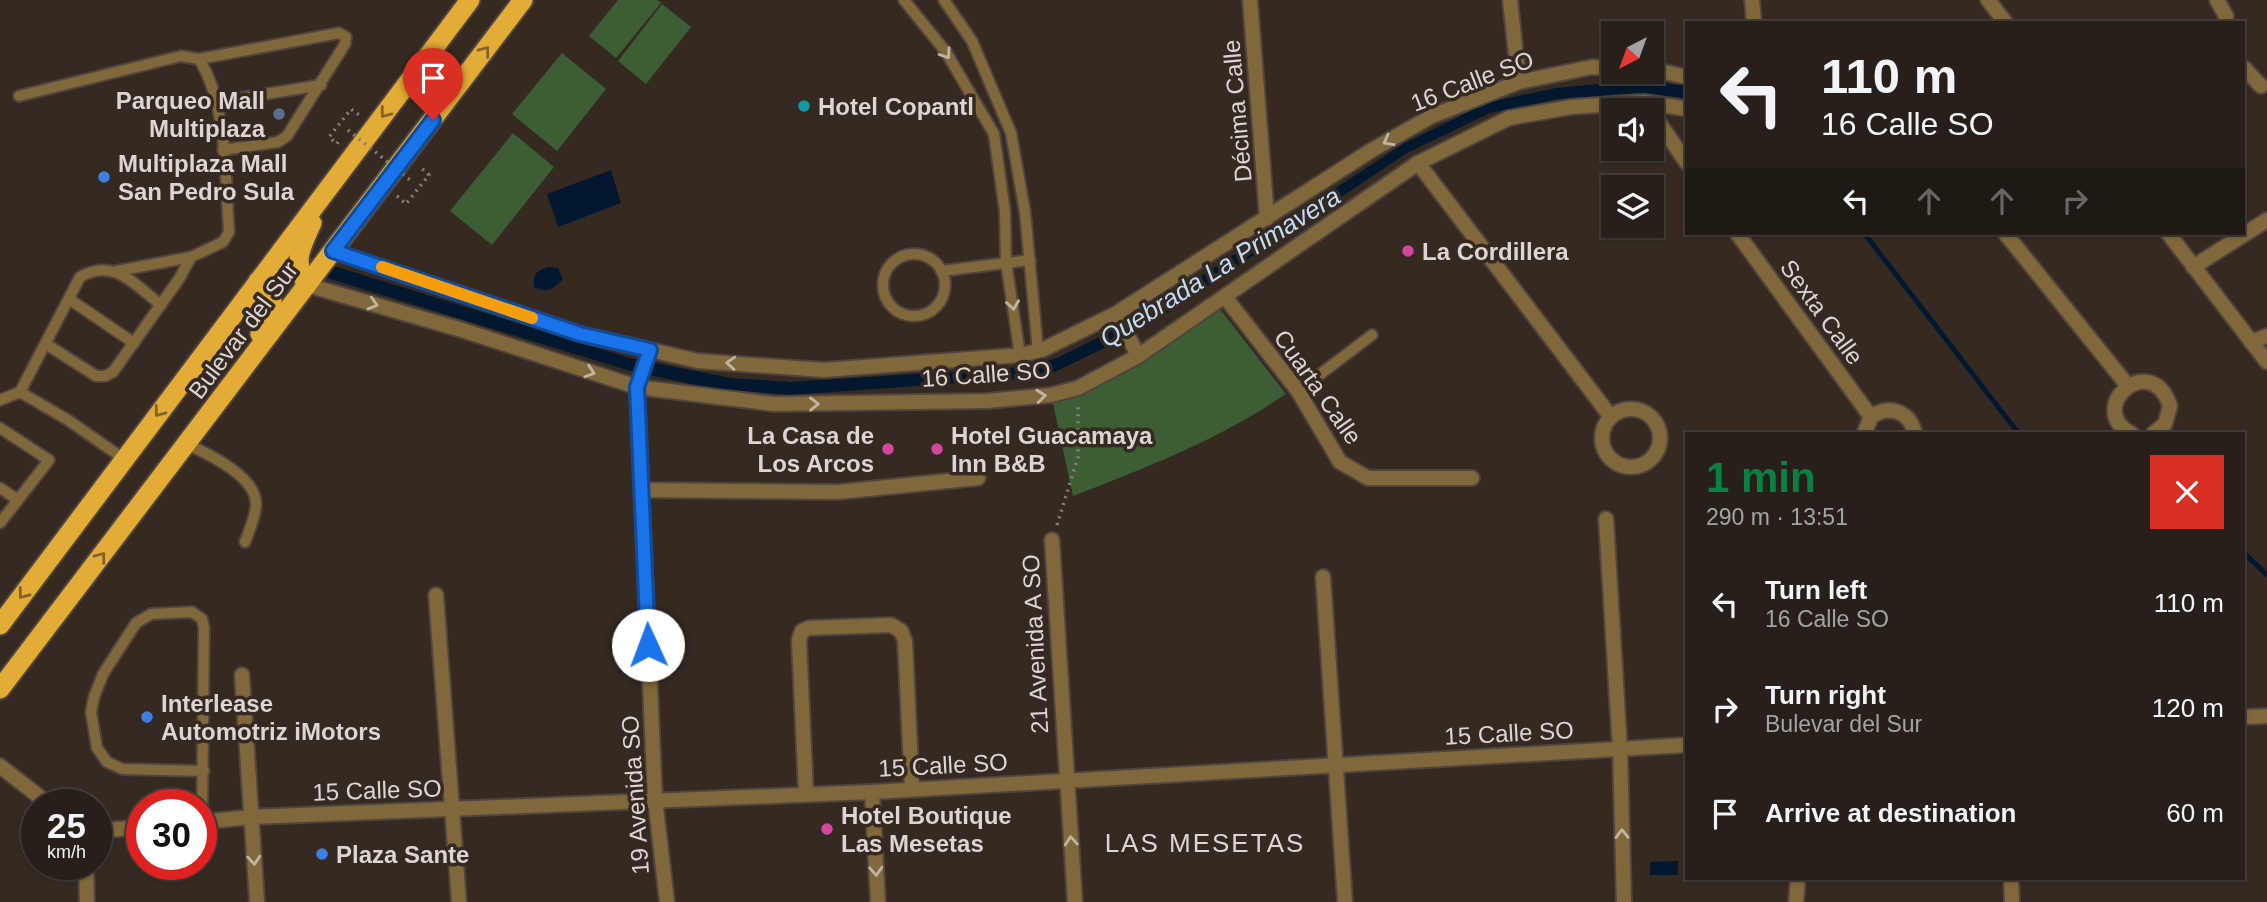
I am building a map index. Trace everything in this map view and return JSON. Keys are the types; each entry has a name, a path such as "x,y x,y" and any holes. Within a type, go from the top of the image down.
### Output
{"highway":[{"name":"Bulevar del Sur","path":"0,625 470,0"},
{"name":"Bulevar del Sur","path":"0,689 523,0"},
{"path":"307,285 298,271 299,251 329,187"},
{"path":"239,376 269,317 273,300 268,288 258,281"}],"street":[{"name":"Décima Calle","path":"1250,0 1267,218"},
{"path":"1510,0 1519,82"},
{"path":"1754,21 1757,0"},
{"path":"1988,0 2004,21"},
{"path":"2217,0 2226,16 2225,21"},
{"name":"16 Calle SO","path":"333,251 580,334 649,352 698,361 824,370 1020,355 1038,351 1119,316 1372,150 1432,116 1519,82 1601,67"},
{"path":"2245,69 2262,86"},
{"path":"1664,72 1685,77"},
{"name":"16 Calle SO","path":"307,285 638,385 774,404 987,401 1051,395 1078,387 1225,297 1418,163 1509,118 1571,107 1601,107"},
{"name":"16 Calle SO","path":"1664,108 1685,109"},
{"path":"1664,130 1685,160"},
{"path":"1418,163 1611,417"},
{"path":"2245,234 2267,220"},
{"name":"Sexta Calle","path":"1738,235 1871,417"},
{"path":"2008,235 2128,386"},
{"path":"2169,235 2267,362"},
{"path":"2193,267 2243,235"},
{"name":"Cuarta Calle","path":"1225,297 1298,391 1340,462 1368,478 1472,478"},
{"path":"1119,316 1136,352"},
{"path":"2251,342 2267,336"},
{"name":"19 Avenida SO","path":"649,352 638,385 654,799 667,902"},
{"path":"2129,432 2121,426 2115,409 2121,392 2128,386 2147,382 2156,385 2167,397 2169,415 2165,424 2155,432"},
{"path":"1629,408 1639,409 1657,422 1661,442 1651,460 1632,467 1620,465 1611,459 1605,451 1602,431 1611,417 1629,408"},
{"path":"1865,432 1871,417 1878,412 1895,410 1909,418 1914,432"},
{"path":"642,490 838,492 978,478"},
{"path":"1606,519 1620,750 1624,902"},
{"name":"21 Avenida A SO","path":"1052,540 1076,902"},
{"path":"1323,577 1345,902"},
{"path":"436,595 459,902"},
{"path":"806,794 799,640 802,631 809,628 891,625 901,631 905,641 912,789"},
{"path":"242,675 257,902"},
{"path":"2245,717 2267,716"},
{"name":"15 Calle SO","path":"217,820 654,799 872,792 1685,746"},
{"path":"0,766 29,789"},
{"path":"872,792 878,902"},
{"path":"86,880 87,902"},
{"path":"1796,902 1798,880"},
{"path":"2011,880 2012,902"}],"lane":[{"path":"904,0 946,52 994,134 1005,212 1006,262 1020,355"},
{"path":"944,0 972,41 1011,133 1030,260 1038,351"},
{"path":"19,96 181,56 199,59 340,33 346,37 345,44 321,85 287,136 278,142 223,150"},
{"path":"0,400 20,392 80,277 92,269 117,271 191,257 223,242 229,232 223,150 216,102 208,74 199,59"},
{"path":"216,102 321,85"},
{"path":"994,134 1011,133"},
{"path":"919,254 936,263 942,271 942,299 928,313 909,315 892,306 886,299 883,280 892,263 900,257 919,254"},
{"path":"46,344 96,376 113,372 161,305 191,257"},
{"path":"942,271 1030,260"},
{"path":"117,271 161,305"},
{"path":"69,299 134,343"},
{"path":"1298,391 1373,335"},
{"path":"20,392 68,420 124,459"},
{"path":"0,428 49,460 0,523"},
{"path":"187,444 225,462 251,489 256,503 245,542"},
{"path":"0,488 18,500"},
{"path":"203,789 204,771 204,628 202,620 192,612 152,614 135,623 103,674 93,697 91,712 97,748 107,762 122,769 204,771"}],"path":[{"path":"351,109 329,137 337,144 348,130 410,180 396,197 406,204 429,175"},
{"name":"21 Avenida A SO","path":"1052,540 1078,457 1078,387"}],"green space":[{"path":"618,0 657,0 661,3 616,58 589,36"},
{"path":"662,4 691,27 646,84 618,61"},
{"path":"562,53 606,89 557,151 512,114"},
{"path":"513,133 554,167 492,245 450,211"},
{"path":"1213,300 1286,394 1209,438 1156,463 1073,496 1051,394 1143,346"}],"water":[{"path":"1664,83 1685,86 1685,98 1640,93 1558,99 1490,113 1407,153 1145,328 1057,371 1029,378 790,395 710,388 630,371 327,278 334,266 630,358 731,378 790,382 1026,367 1057,358 1139,317 1403,144 1489,102 1556,88 1601,84"},
{"path":"611,170 621,203 558,227 547,194"},
{"path":"548,267 558,268 563,279 550,289 534,287 536,274"},
{"path":"1678,861 1678,875 1650,875 1650,862"}],"waterway":[{"name":"Quebrada La Primavera","path":"1866,235 2017,432"},
{"name":"Quebrada La Primavera","path":"2245,554 2267,575"}],"slow traffic":[{"path":"382,267 532,318"}],"place":[{"name":"Hotel Copantl","path":"804,106"},
{"name":"Parqueo Mall Multiplaza","path":"279,114"},
{"name":"Multiplaza Mall San Pedro Sula","path":"104,177"},
{"name":"La Cordillera","path":"1408,251"},
{"name":"La Casa de Los Arcos","path":"888,449"},
{"name":"Hotel Guacamaya Inn B&B","path":"937,449"},
{"name":"Interlease Automotriz iMotors","path":"147,717"},
{"name":"Hotel Boutique Las Mesetas","path":"827,829"},
{"name":"Plaza Sante","path":"322,854"}],"district":[{"name":"LAS MESETAS","path":"1205,843"}],"route":[{"path":"433,120 333,251 580,334 650,350 637,387 648,645"}]}
